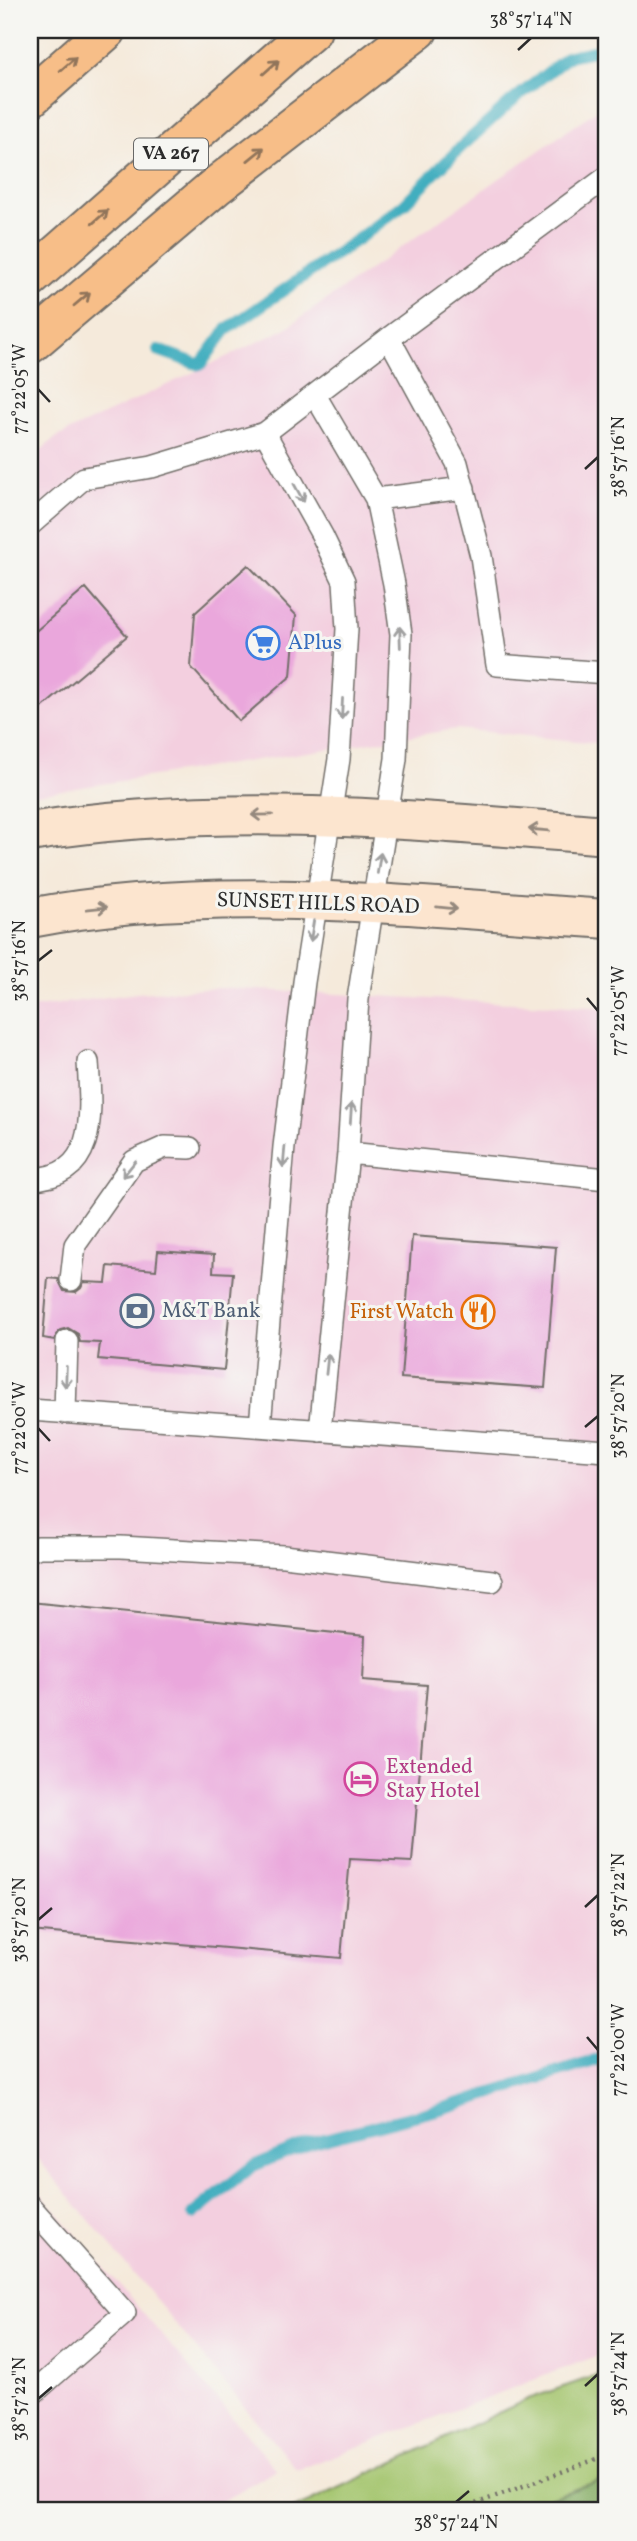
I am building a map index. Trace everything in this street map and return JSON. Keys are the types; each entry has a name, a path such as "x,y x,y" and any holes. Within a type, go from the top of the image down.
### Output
{"highway":[{"path":"30,98 107,30"},
{"name":"VA 267","path":"30,278 312,30"},
{"path":"30,344 215,187 418,30"}],"main road":[{"path":"30,832 83,824 164,818 331,815 607,835"},
{"name":"SUNSET HILLS ROAD","path":"30,918 61,912 151,903 249,899 373,902 607,919"}],"lane":[{"path":"30,525 84,478 152,467 265,433 388,338 607,177"},
{"path":"388,338 457,463 481,556 497,665 607,673"},
{"path":"315,394 376,499 394,584 401,634 396,760 358,999 348,1153 320,1432"},
{"path":"260,1426 284,1147 304,982 339,759 346,629 344,581 322,535 265,433"},
{"path":"376,499 464,488"},
{"path":"30,1179 39,1179 65,1170 81,1154 91,1119 88,1062"},
{"path":"71,1280 75,1245 134,1161 165,1147 190,1148"},
{"path":"348,1153 607,1179"},
{"path":"65,1413 67,1341"},
{"path":"30,1410 607,1451"},
{"path":"30,1551 38,1547 121,1547 284,1556 492,1581"},
{"path":"30,2396 125,2312 33,2216"}],"path":[{"path":"456,2511 607,2455"}],"shaded area":[{"path":"607,103 607,744 457,729 30,795 30,459 57,437 285,329"},
{"path":"222,988 607,1008 607,2352 297,2470 30,2149 30,1008 137,993"},
{"path":"30,2181 277,2470 204,2511 30,2511"}],"green space":[{"path":"607,2372 607,2511 290,2511 528,2399"},
{"path":"607,2478 607,2511 513,2511"}],"building":[{"path":"248,565 296,615 291,676 239,721 191,667 195,613"},
{"path":"86,588 127,636 30,718 30,636"},
{"name":"First Watch","path":"412,1236 556,1247 545,1388 401,1378"},
{"name":"M&T Bank","path":"158,1251 214,1255 213,1272 233,1273 224,1370 98,1359 100,1343 80,1342 78,1334 68,1328 60,1330 54,1340 43,1338 48,1278 58,1279 64,1291 76,1292 84,1282 106,1283 108,1266 156,1270"},
{"name":"Extended Stay Hotel","path":"30,1602 365,1636 363,1680 427,1685 412,1862 350,1859 341,1958 30,1931"}],"waterway":[{"path":"158,350 200,365 226,330 403,205 512,101 569,56 607,48"},
{"path":"193,2214 253,2166 309,2143 441,2109 607,2057"}],"place":[{"name":"APlus","path":"263,643"},
{"name":"M&T Bank","path":"137,1311"},
{"name":"First Watch","path":"478,1312"},
{"name":"Extended Stay Hotel","path":"361,1779"}]}
